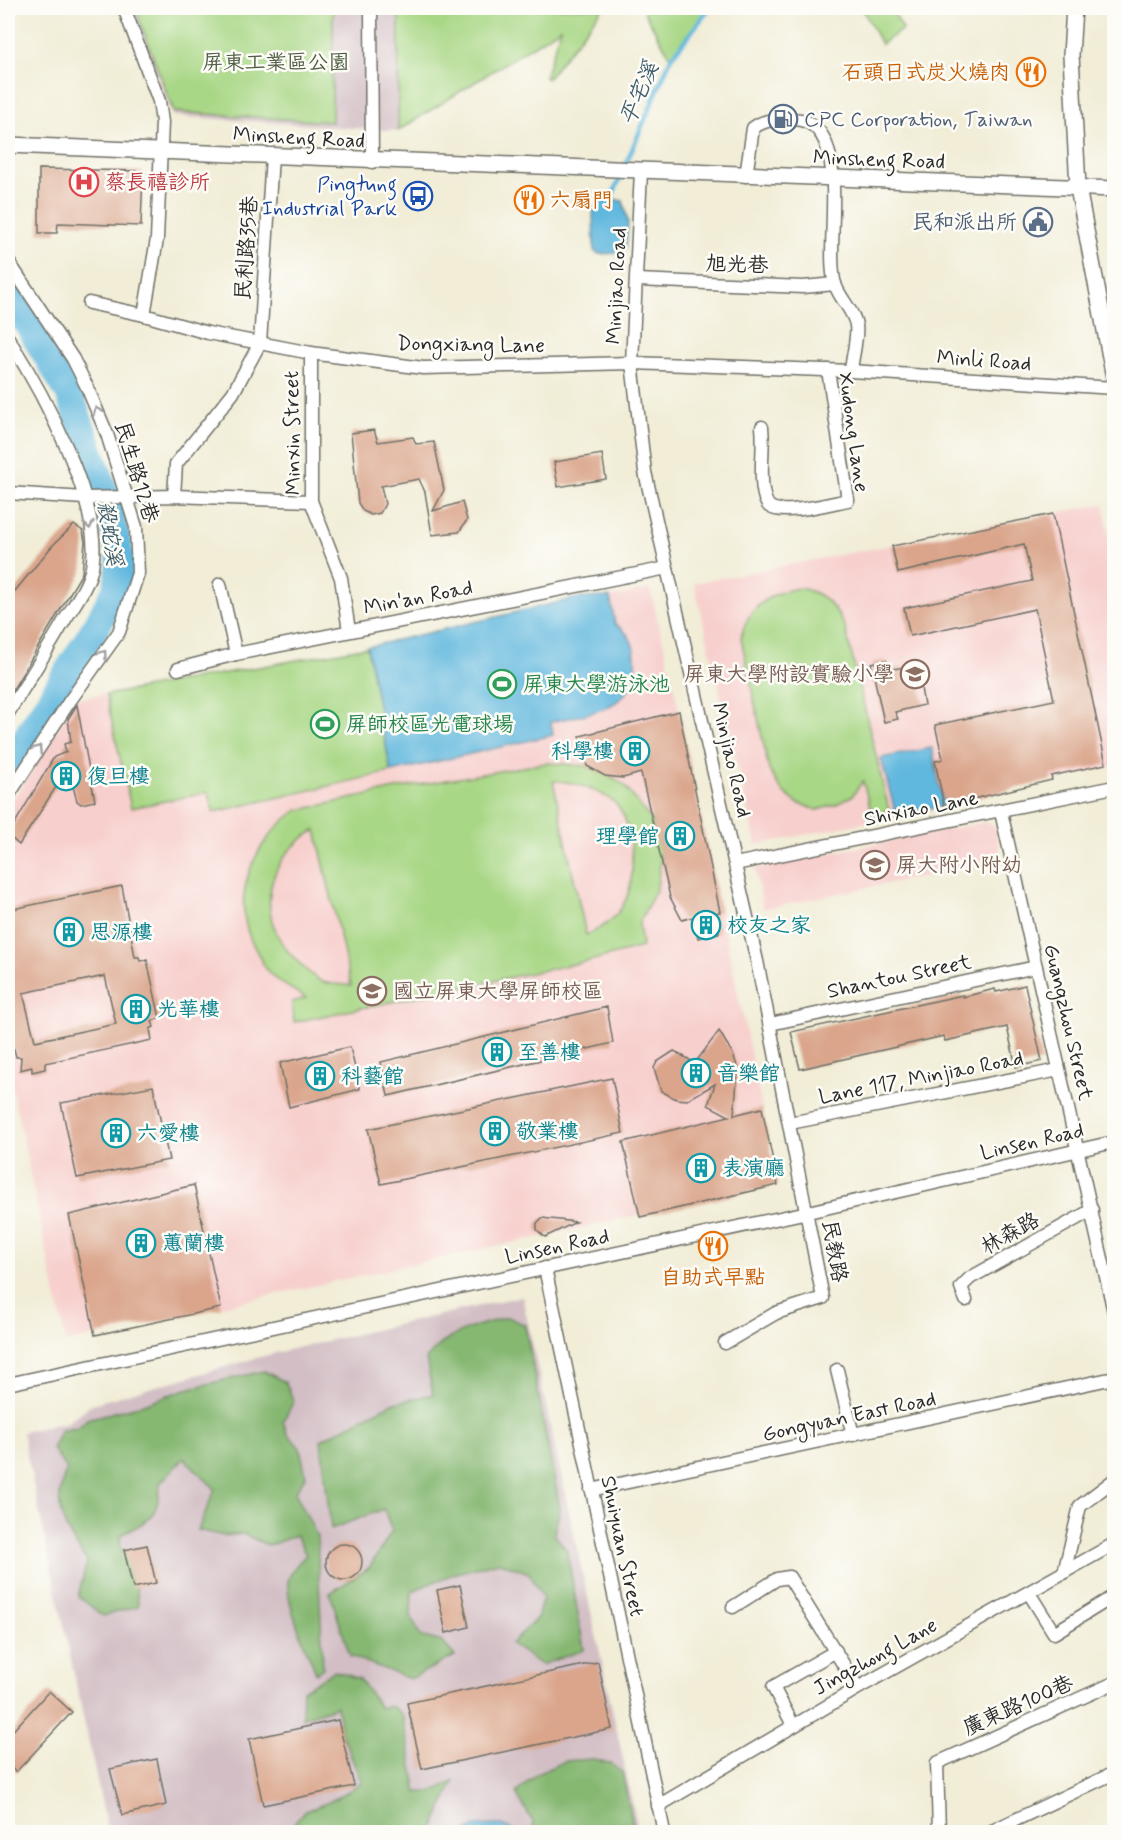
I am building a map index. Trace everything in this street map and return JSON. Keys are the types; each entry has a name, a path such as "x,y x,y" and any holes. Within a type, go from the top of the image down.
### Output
{"street":[{"path":"89,303 144,315 157,239 162,122 159,101 124,8"},
{"path":"371,8 372,162"},
{"path":"1074,8 1071,55 1078,188 1114,378"},
{"path":"746,176 753,128 762,122 773,119 802,119 816,125 824,135 832,179 835,284 856,324 851,371"},
{"name":"Minsheng Road","path":"8,145 372,162 1114,189"},
{"name":"民利路35巷","path":"260,343 272,156"},
{"name":"Minjiao Road","path":"641,171 632,363 645,472 735,864 808,1212"},
{"name":"民生路12巷","path":"8,261 73,359 107,434 136,527 138,573 118,632 8,796"},
{"name":"旭光巷","path":"637,280 803,287 835,284"},
{"name":"Minxin Street","path":"144,315 208,333 311,353 311,501 341,578 349,630"},
{"path":"8,338 48,406 72,460 84,498 93,551 92,568 82,591 8,713"},
{"name":"民生路12巷","path":"174,496 176,464 233,393 260,343"},
{"name":"Dongxiang Lane","path":"311,353 423,368 632,363"},
{"name":"Xudong Lane","path":"632,363 828,370 848,500 784,511 770,507 766,501 762,479 765,449 762,427"},
{"name":"Minli Road","path":"828,370 1114,388"},
{"path":"8,493 84,498 174,496 311,501"},
{"name":"Min'an Road","path":"178,669 349,630 667,568"},
{"path":"220,584 236,654"},
{"name":"Shixiao Lane","path":"735,864 1001,812 1114,787"},
{"name":"Guangzhou Street","path":"1001,812 1114,1312"},
{"name":"Shantou Street","path":"770,1024 1036,967"},
{"name":"Lane 117, Minjiao Road","path":"790,1123 1059,1070"},
{"name":"Linsen Road","path":"8,1384 808,1212 1114,1142"},
{"name":"林森路","path":"966,1300 961,1287 970,1278 1092,1210"},
{"name":"民教路","path":"725,1343 776,1312 823,1298 808,1212"},
{"name":"Shuiyuan Street","path":"545,1268 664,1833"},
{"path":"837,1370 853,1435"},
{"name":"Gongyuan East Road","path":"591,1490 1114,1378"},
{"path":"1064,1573 1080,1506 1114,1480"},
{"name":"Jingzhong Lane","path":"658,1806 793,1725 1114,1545"},
{"path":"733,1607 777,1579 789,1577 858,1688"},
{"path":"1029,1593 1054,1633 1114,1596"},
{"path":"793,1725 773,1688 836,1651"},
{"name":"廣東路100巷","path":"939,1833 937,1763 1114,1683"},
{"path":"990,1833 1114,1773"}],"shaded area":[{"path":"130,8 573,8 562,27 398,131 173,116"},
{"name":"屏東大學附設實驗小學","path":"1104,504 1114,566 1114,766 944,806 756,845 694,583"},
{"name":"國立屏東大學屏師校區","path":"650,589 672,678 778,1185 258,1298 66,1343 8,1070 8,808 76,699 367,647 577,598 611,597"},
{"name":"屏大附小附幼","path":"985,822 995,827 1001,855 993,862 763,909 755,868"},
{"path":"522,1296 639,1832 108,1832 22,1432 68,1422 92,1404 275,1353"}],"green space":[{"name":"屏東工業區公園","path":"135,8 333,8 332,122 174,112"},
{"name":"屏東工業區公園","path":"399,8 603,8 547,79 545,77 561,28 398,131"},
{"path":"648,8 710,8 671,58 644,12"},
{"path":"862,8 891,8 903,29 881,44"},
{"path":"799,588 815,593 827,601 845,627 889,810 872,815 863,781 852,796 835,805 817,810 797,803 782,791 769,770 741,638 748,618 761,603 778,593"},
{"path":"367,647 391,772 214,812 208,792 131,808 106,695"},
{"path":"546,763 587,766 623,784 652,821 661,855 657,888 639,923 642,947 593,960 294,1022 292,1002 306,998 269,973 248,933 244,913 244,894 248,875 256,856 280,824 296,811 395,789","holes":["553,781 585,787 614,802 624,816 629,834 632,874 626,899 611,920 586,935","316,830 351,985 351,986 326,983 312,975 282,943 273,925 270,907 271,889 276,872 285,856"]},
{"path":"508,1317 525,1325 560,1508 554,1534 567,1550 584,1650 541,1665 511,1644 537,1618 543,1598 529,1573 499,1562 453,1574 412,1591 411,1615 420,1636 442,1642 455,1656 410,1679 350,1656 330,1593 369,1568 392,1531 384,1509 331,1529 321,1440 390,1404 433,1394 426,1359 434,1350 463,1331"},
{"path":"264,1371 285,1382 294,1401 283,1421 287,1433 300,1448 306,1476 295,1492 317,1536 323,1668 316,1673 298,1627 288,1591 291,1574 306,1555 296,1535 269,1546 243,1534 224,1536 198,1530 215,1489 184,1458 160,1483 158,1503 151,1516 121,1535 120,1547 135,1563 138,1606 103,1616 78,1596 87,1562 72,1539 62,1518 60,1507 62,1483 67,1469 52,1449 61,1430 78,1428 87,1419 135,1407 186,1389"},
{"path":"334,1671 360,1679 380,1708 392,1706 402,1715 417,1792 432,1792 454,1781 432,1832 287,1832 303,1812 329,1802 362,1783 341,1732 337,1706 302,1718 303,1690"},
{"path":"594,1759 611,1764 622,1772 635,1832 533,1832 533,1822 516,1793 537,1774 565,1761"}],"water":[{"path":"611,199 623,201 628,222 626,248 618,253 599,254 594,251 593,207 598,201"},
{"name":"屏東大學游泳池","path":"610,597 615,624 630,638 635,658 634,675 629,689 620,699 595,712 551,722 553,735 391,772 367,647 577,598"},
{"path":"932,748 944,806 896,815 881,758"},
{"path":"501,1825 519,1832 464,1832 475,1826"}],"building":[{"path":"39,169 143,171 141,226 58,223 57,233 39,233"},
{"path":"374,430 378,442 413,437 416,444 434,442 444,490 433,511 462,502 467,520 459,532 432,535 425,492 419,479 381,486 385,504 380,513 371,515 363,511 358,503 351,433"},
{"path":"602,454 606,479 558,487 554,462"},
{"path":"1053,514 1106,764 1051,776 1052,780 944,806 935,761 943,759 935,725 1054,700 1035,609 910,636 904,608 1032,581 1024,544 898,573 892,546"},
{"path":"74,525 83,531 85,542 82,573 8,698 8,587 15,591 52,546"},
{"path":"886,660 888,670 917,665 924,705 895,712 898,719 884,722 871,663"},
{"name":"復旦樓","path":"77,705 95,801 81,804 77,801 68,768 19,845 8,835 54,757 66,752 64,744 71,742 68,719"},
{"path":"679,711 720,912 715,913 719,933 698,938 693,917 682,920 670,897 641,773 623,778 605,776 587,766 580,736"},
{"path":"122,886 135,957 139,957 140,961 147,960 160,1018 152,1021 154,1027 150,1029 152,1040 45,1063 45,1069 32,1072 32,1067 20,1070 21,1057 16,1057 14,1049 9,1048 8,1041 8,972 11,972 8,956 8,910","holes":["105,976 116,1024 35,1041 23,993"]},
{"path":"1025,985 1042,1061 1016,1067 1007,1027 945,1041 944,1036 800,1069 791,1032 963,995 963,997 995,989 996,992"},
{"name":"至善樓","path":"607,1007 613,1043 388,1096 381,1062"},
{"name":"表演廳","path":"719,1031 733,1054 738,1069 734,1115 762,1108 778,1185 640,1217 623,1142 729,1116 708,1105 715,1084 687,1100 676,1099 661,1091 654,1068 657,1062 674,1051 695,1063"},
{"name":"科藝館","path":"350,1047 360,1089 289,1107 280,1063"},
{"name":"敬業樓","path":"612,1078 623,1133 381,1184 368,1129"},
{"name":"六愛樓","path":"153,1086 169,1160 77,1178 61,1103"},
{"name":"蕙蘭樓","path":"194,1185 221,1308 95,1335 69,1215"},
{"path":"542,1218 576,1222 545,1237 537,1230 537,1223"},
{"path":"344,1544 357,1549 362,1562 357,1575 344,1580 331,1575 326,1562 331,1549"},
{"path":"147,1545 156,1583 133,1588 124,1550"},
{"path":"460,1585 469,1627 446,1633 437,1590"},
{"path":"598,1662 612,1729 422,1769 407,1703"},
{"path":"49,1691 72,1712 16,1772 8,1765 8,1736"},
{"path":"338,1720 354,1786 263,1805 249,1739"},
{"path":"157,1759 166,1805 122,1815 110,1769"}],"waterway":[{"name":"平宅溪","path":"611,199 671,58 710,8"},
{"name":"殺蛇溪","path":"8,291 69,393 108,501 121,561 117,588 97,625 8,767"}],"place":[{"name":"石頭日式炭火燒肉","path":"1031,72"},
{"name":"CPC Corporation, Taiwan","path":"783,119"},
{"name":"蔡長禧診所","path":"84,182"},
{"name":"Pingtung Industrial Park","path":"418,196"},
{"name":"六扇門","path":"529,200"},
{"name":"民和派出所","path":"1038,222"},
{"name":"屏東大學附設實驗小學","path":"915,674"},
{"name":"屏東大學游泳池","path":"502,684"},
{"name":"屏師校區光電球場","path":"325,724"},
{"name":"科學樓","path":"635,751"},
{"name":"復旦樓","path":"66,776"},
{"name":"理學館","path":"680,836"},
{"name":"屏大附小附幼","path":"875,865"},
{"name":"校友之家","path":"706,925"},
{"name":"思源樓","path":"69,932"},
{"name":"國立屏東大學屏師校區","path":"372,991"},
{"name":"光華樓","path":"136,1009"},
{"name":"至善樓","path":"497,1052"},
{"name":"音樂館","path":"696,1073"},
{"name":"科藝館","path":"320,1076"},
{"name":"敬業樓","path":"495,1131"},
{"name":"六愛樓","path":"116,1133"},
{"name":"表演廳","path":"701,1168"},
{"name":"蕙蘭樓","path":"141,1243"},
{"name":"自助式早點","path":"713,1246"}]}
